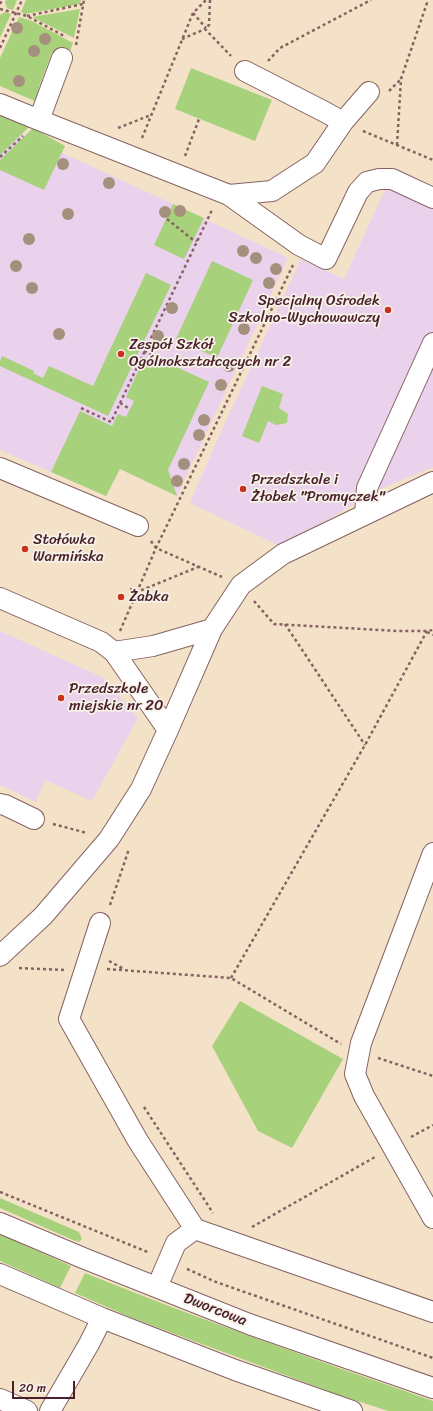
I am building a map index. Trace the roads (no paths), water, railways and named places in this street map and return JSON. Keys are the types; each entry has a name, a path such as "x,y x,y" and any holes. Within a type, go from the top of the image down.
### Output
{"street":[{"path":"39,120 62,58"},
{"path":"245,71 352,126"},
{"path":"229,195 272,191 315,163 352,126 369,92"},
{"path":"0,104 229,195 300,245 326,259 358,192 367,182 379,179 392,179 433,198"},
{"path":"365,514 368,488 433,343"},
{"path":"0,468 138,526"},
{"path":"8,962 43,916 108,840 141,789 212,628 241,585 283,554 433,482"},
{"path":"0,598 101,642 114,652 168,730"},
{"path":"114,652 153,646 212,628"},
{"path":"0,804 34,819"},
{"path":"433,853 361,1043 356,1074 364,1096 433,1218"},
{"path":"100,923 69,1019 138,1141 195,1229 433,1312"},
{"name":"Dworcowa","path":"0,1223 83,1258 257,1326 433,1388"},
{"path":"157,1287 176,1243 195,1229"},
{"path":"0,1274 102,1318 235,1370 352,1411"},
{"path":"50,1411 89,1344 102,1318"},
{"path":"0,1399 27,1411"}],"place":[{"name":"Specjalny Ośrodek Szkolno-Wychowawczy","path":"388,310"},
{"name":"Zespół Szkół Ogólnokształcących nr 2","path":"121,354"},
{"name":"Przedszkole i Żłobek \"Promyczek\"","path":"243,489"},
{"name":"Stołówka Warmińska","path":"25,549"},
{"name":"Żabka","path":"121,597"},
{"name":"Przedszkole miejskie nr 20","path":"61,698"}]}
